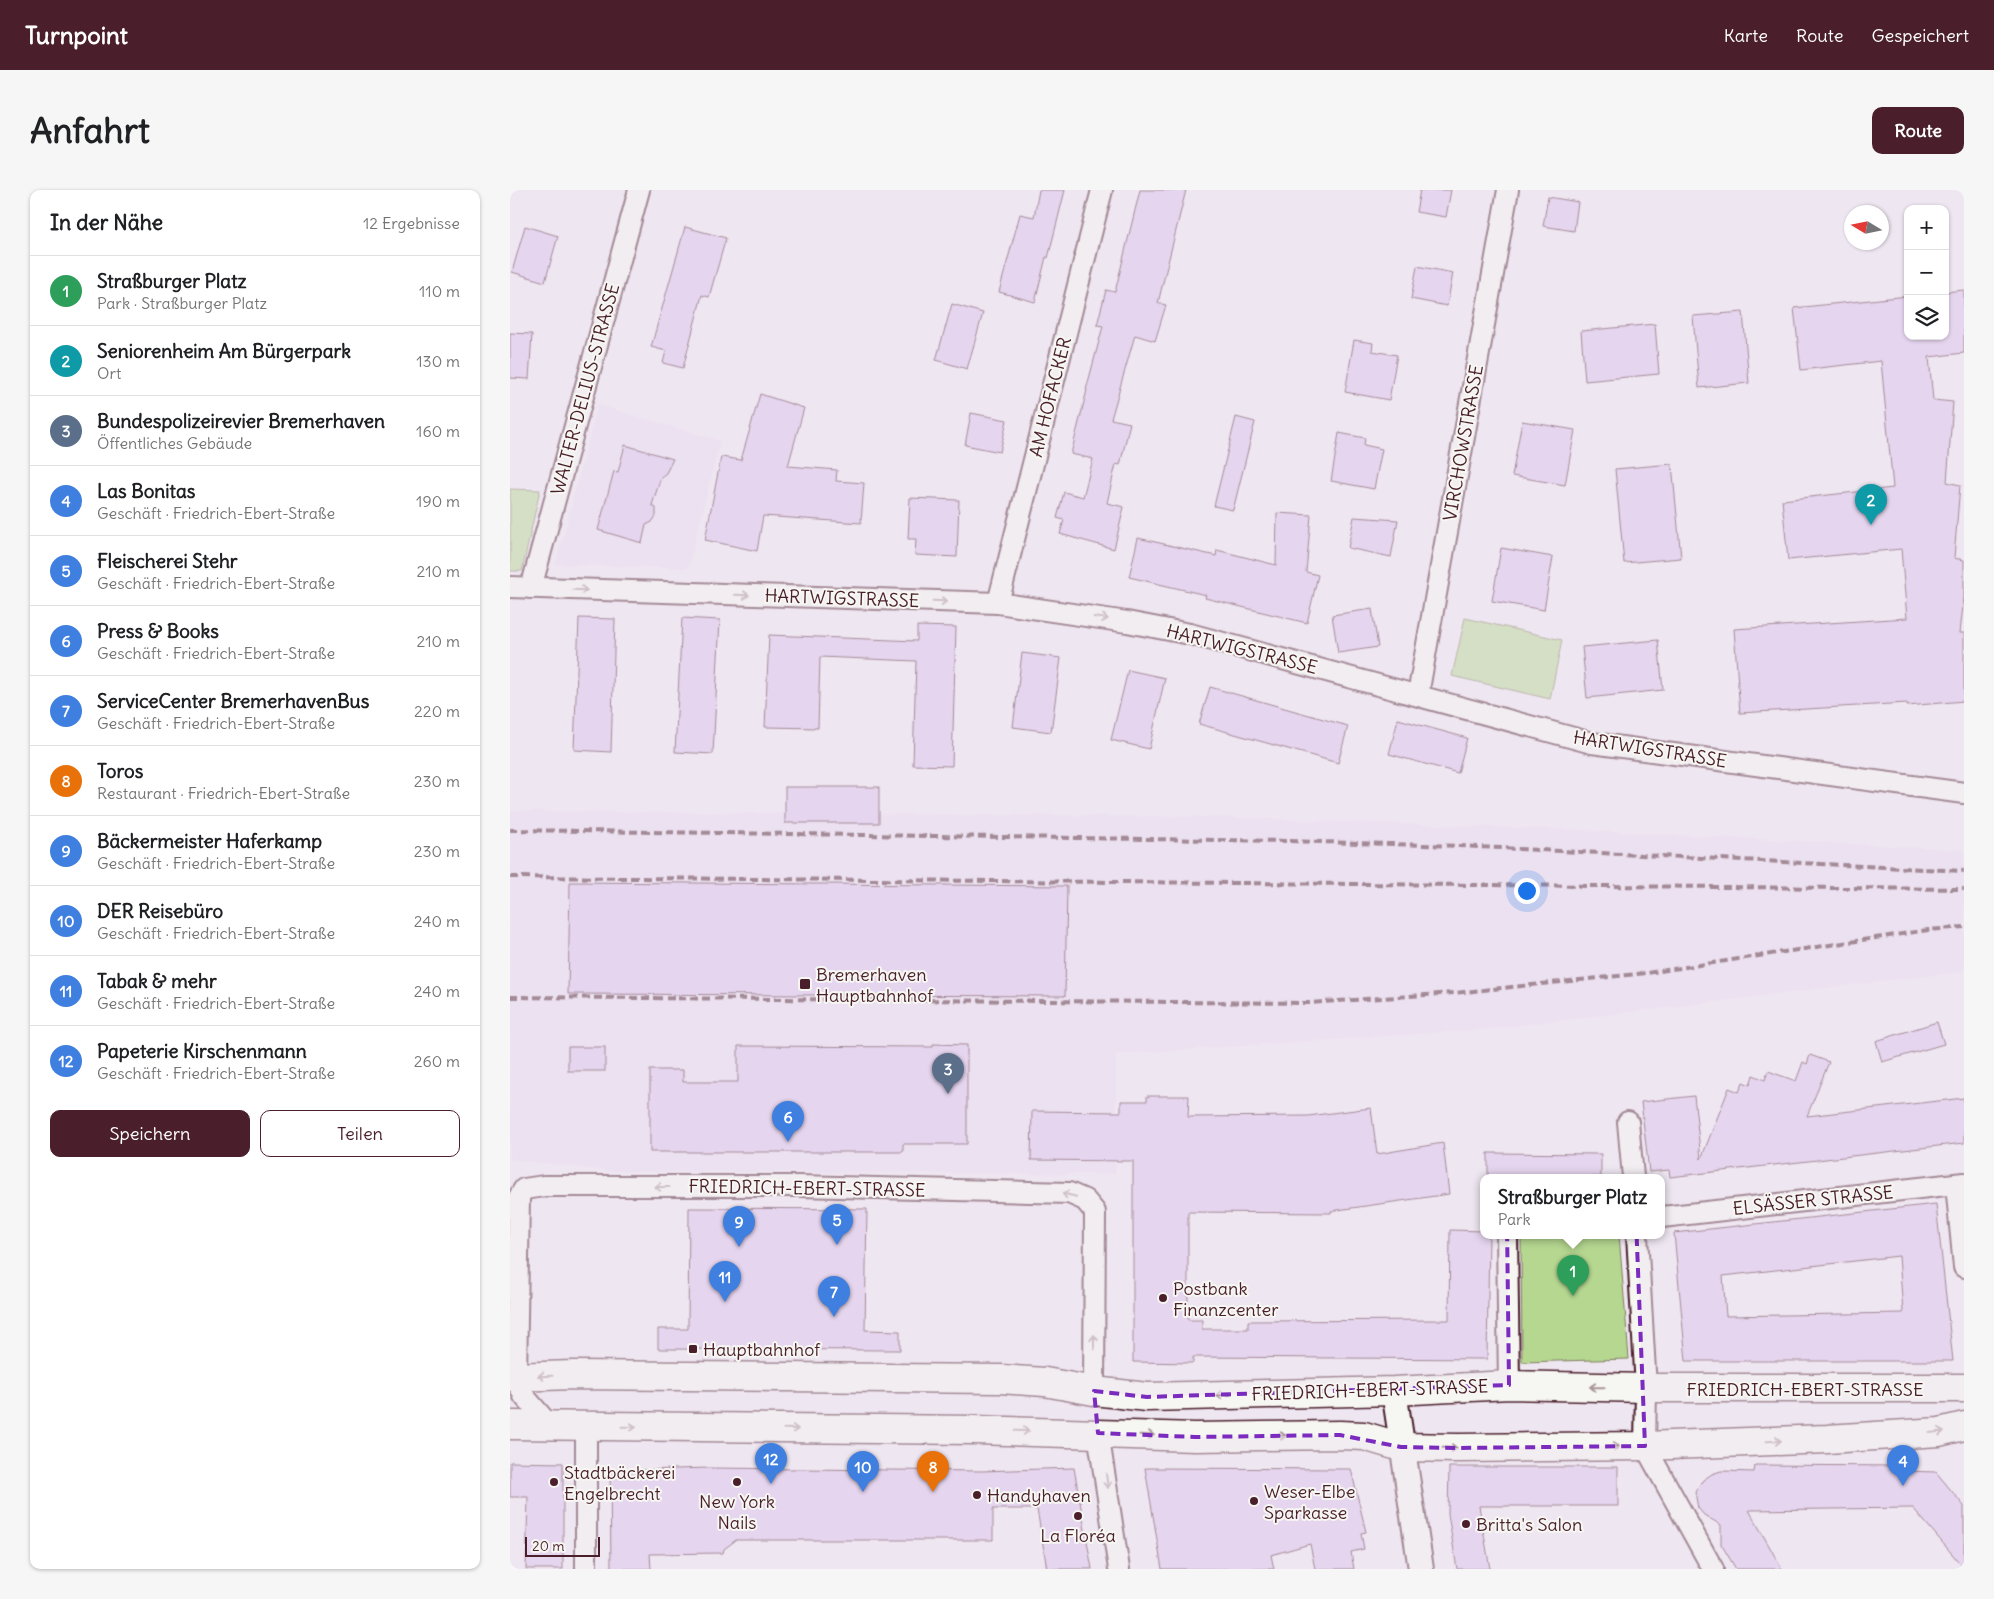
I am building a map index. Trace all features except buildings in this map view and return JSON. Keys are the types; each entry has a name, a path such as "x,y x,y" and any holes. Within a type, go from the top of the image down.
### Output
{"main road":[{"name":"FRIEDRICH-EBERT-STRASSE","path":"513,1378 574,1375 1000,1379 1045,1382 1094,1391 1146,1397 1394,1391 1509,1385 1646,1388 1964,1388"},
{"name":"FRIEDRICH-EBERT-STRASSE","path":"1094,1391 1098,1433"},
{"path":"510,1426 1098,1433 1195,1437 1340,1435 1364,1436 1401,1447 1457,1448 1646,1446 1930,1433 1964,1426"}],"street":[{"name":"WALTER-DELIUS-STRASSE","path":"531,588 639,190"},
{"name":"AM HOFACKER","path":"998,603 1102,190"},
{"name":"VIRCHOWSTRASSE","path":"1418,695 1508,190"},
{"name":"HARTWIGSTRASSE","path":"510,587 998,603 1127,622 1190,634 1592,743 1964,793"},
{"path":"1628,1122 1632,1174"},
{"path":"1960,1183 1964,1267"},
{"name":"ELSÄSSER STRASSE","path":"1665,1217 1960,1183"},
{"name":"FRIEDRICH-EBERT-STRASSE","path":"550,1426 524,1396 513,1378 519,1197 524,1189 544,1186 799,1186 1069,1193 1085,1200 1094,1212 1094,1391"},
{"path":"1507,1239 1509,1385"},
{"path":"1637,1239 1646,1388 1646,1446 1713,1569"},
{"path":"1394,1391 1421,1569"},
{"path":"586,1426 586,1569"},
{"path":"1098,1433 1119,1569"}],"highlighted area":[{"path":"1636,1220 1645,1446 1401,1447 1340,1435 1195,1437 1098,1433 1094,1391 1147,1397 1509,1385 1507,1223"}],"shaded area":[{"path":"598,405 720,441 688,568 556,564"},
{"path":"510,811 1203,817 1576,830 1964,850 1964,971 1488,1029 1116,1054 1115,1174 611,1171 510,1159"}],"green space":[{"path":"510,489 540,490 522,571 510,571"},
{"path":"1465,618 1562,640 1550,699 1452,676"},
{"path":"1521,1239 1619,1239 1629,1359 1522,1362"}],"railway":[{"path":"510,830 1287,841 1459,846 1964,871"},
{"path":"510,877 1964,889"},
{"path":"510,997 1309,1003 1454,993 1647,973 1928,930 1964,927"}],"place":[{"name":"Seniorenheim Am Bürgerpark","path":"1871,525"},
{"name":"Bremerhaven Hauptbahnhof","path":"805,984"},
{"name":"Bundespolizeirevier Bremerhaven","path":"948,1094"},
{"name":"Press & Books","path":"788,1142"},
{"name":"Fleischerei Stehr","path":"837,1245"},
{"name":"Bäckermeister Haferkamp","path":"739,1247"},
{"name":"Straßburger Platz","path":"1573,1296"},
{"name":"Postbank Finanzcenter","path":"1163,1298"},
{"name":"Tabak & mehr","path":"725,1302"},
{"name":"ServiceCenter BremerhavenBus","path":"834,1317"},
{"name":"Hauptbahnhof","path":"693,1349"},
{"name":"Stadtbäckerei Engelbrecht","path":"554,1482"},
{"name":"New York Nails","path":"737,1482"},
{"name":"Papeterie Kirschenmann","path":"771,1484"},
{"name":"Las Bonitas","path":"1903,1486"},
{"name":"DER Reisebüro","path":"863,1492"},
{"name":"Toros","path":"933,1492"},
{"name":"Handyhaven","path":"977,1495"},
{"name":"Weser-Elbe Sparkasse","path":"1254,1501"},
{"name":"La Floréa","path":"1078,1516"},
{"name":"Britta's Salon","path":"1466,1524"}]}
